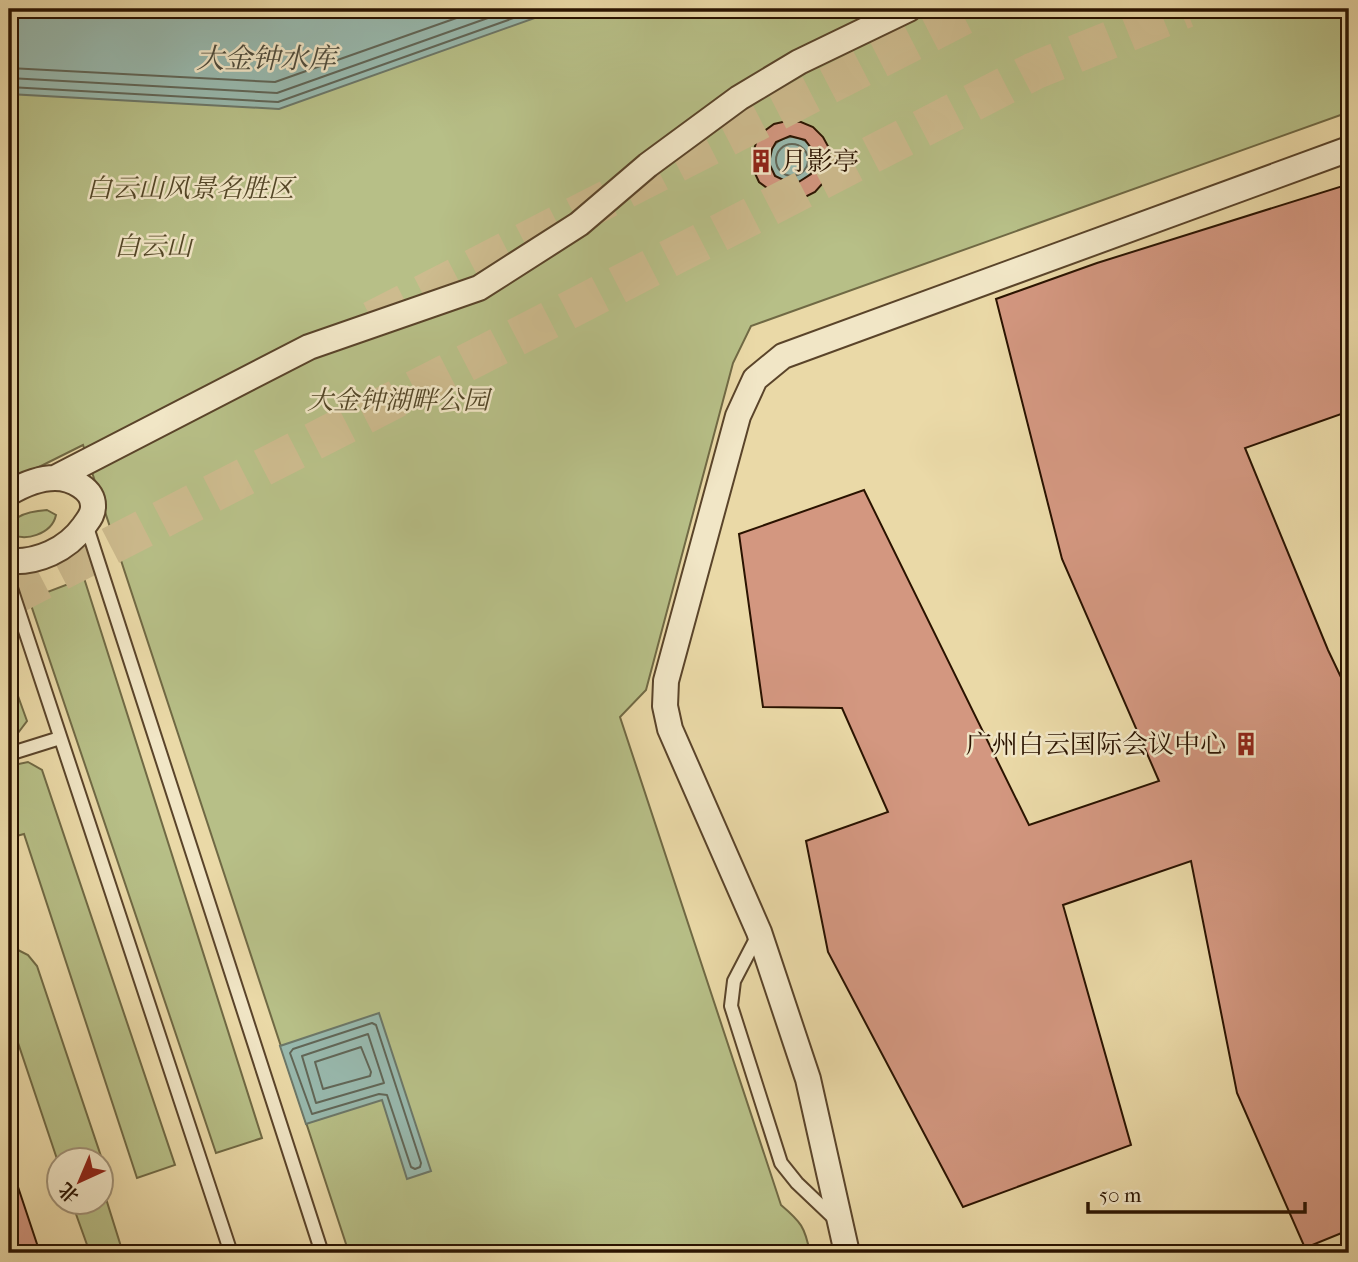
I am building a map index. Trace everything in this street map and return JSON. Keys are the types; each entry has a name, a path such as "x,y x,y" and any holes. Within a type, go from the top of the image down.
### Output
{"street":[{"path":"9,493 55,478 309,347 480,288 579,224 648,165 739,98 799,62 909,9"},
{"path":"847,1253 808,1079 759,932 670,729 665,706 666,681 738,416 755,379 783,356 1096,239 1349,149"},
{"path":"9,561 45,556 68,543 86,524 93,511 93,499 86,489 55,478"}],"lane":[{"path":"86,524 322,1253"},
{"path":"9,582 231,1253"},
{"path":"9,754 60,738"},
{"path":"759,932 734,981 731,1006 781,1163 797,1183 841,1225"}],"green space":[{"name":"大金钟湖畔公园","path":"9,9 1349,9 1349,112 751,326 733,363 646,690 620,717 781,1205 801,1226 810,1253 349,1253 83,445 9,479"},
{"path":"47,510 56,515 43,532 29,537 9,533 17,518"},
{"path":"84,578 262,1138 216,1153 29,599"},
{"path":"9,671 27,721 18,733 9,736"},
{"path":"28,762 42,770 175,1165 137,1178 24,834 9,838 9,766"},
{"path":"18,950 28,955 37,966 98,1146 53,1146 9,1016 9,951"},
{"path":"77,1216 111,1216 123,1253 90,1253"}],"water":[{"name":"大金钟水库","path":"9,9 560,9 279,109 9,94"},
{"path":"792,137 808,144 815,160 808,176 792,183 776,176 769,160 776,144"},
{"path":"379,1013 431,1171 407,1179 382,1100 306,1124 280,1046"}],"building":[{"name":"月影亭","path":"801,122 813,127 829,148 829,172 815,192 803,198 779,197 759,182 753,169 752,156 756,143 763,132 774,124","holes":["790,136 805,140 814,152 811,174 797,183 790,183 775,176 769,163 776,142"]},
{"name":"广州白云国际会议中心","path":"1349,184 1349,440 1341,414 1245,448 1328,650 1349,694 1349,1230 1305,1248 1237,1093 1191,861 1063,905 1131,1145 963,1207 828,952 806,841 888,812 842,708 763,707 739,534 864,490 1029,825 1159,781 1062,559 996,299 1097,263"},
{"path":"9,1160 40,1253 9,1253"}],"tunnel":[{"path":"372,320 977,9"},
{"path":"9,598 1034,71 1186,9"}],"place":[{"name":"月影亭","path":"761,161"},
{"name":"广州白云国际会议中心","path":"1246,744"}],"park label":[{"name":"白云山风景名胜区","path":"190,188"},
{"name":"白云山","path":"153,246"}]}
